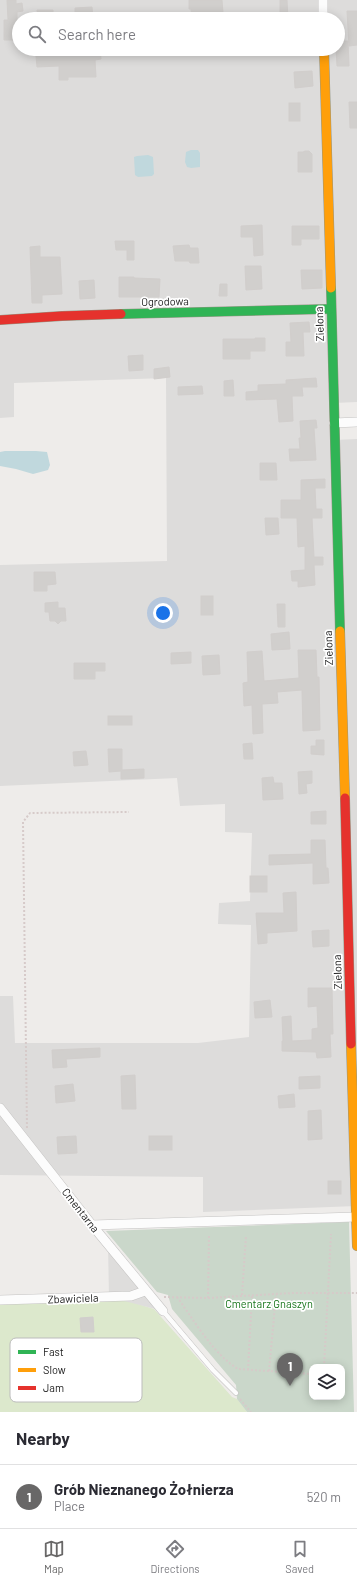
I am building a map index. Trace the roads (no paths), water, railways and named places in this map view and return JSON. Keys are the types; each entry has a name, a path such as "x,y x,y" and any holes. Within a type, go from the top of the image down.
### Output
{"street":[{"path":"323,0 323,12"},
{"name":"Zielona","path":"324,56 357,1246"},
{"name":"Ogrodowa","path":"0,320 62,316 330,309"},
{"path":"334,423 357,422"},
{"name":"Cmentarna","path":"0,1108 92,1225 163,1311"},
{"path":"92,1225 356,1217"},
{"name":"Zbawiciela","path":"0,1300 148,1294"}],"lane":[{"path":"163,1311 213,1370 236,1393"}],"water":[{"path":"198,150 200,153 200,167 187,167 185,162 186,152"},
{"path":"148,155 153,157 154,174 152,176 138,177 135,175 134,157"},
{"path":"0,452 47,452 50,465 48,470 33,474 0,466"}],"place":[{"name":"Grób Nieznanego Żołnierza","path":"290,1386"}],"park label":[{"name":"Cmentarz Gnaszyn","path":"269,1303"}]}
